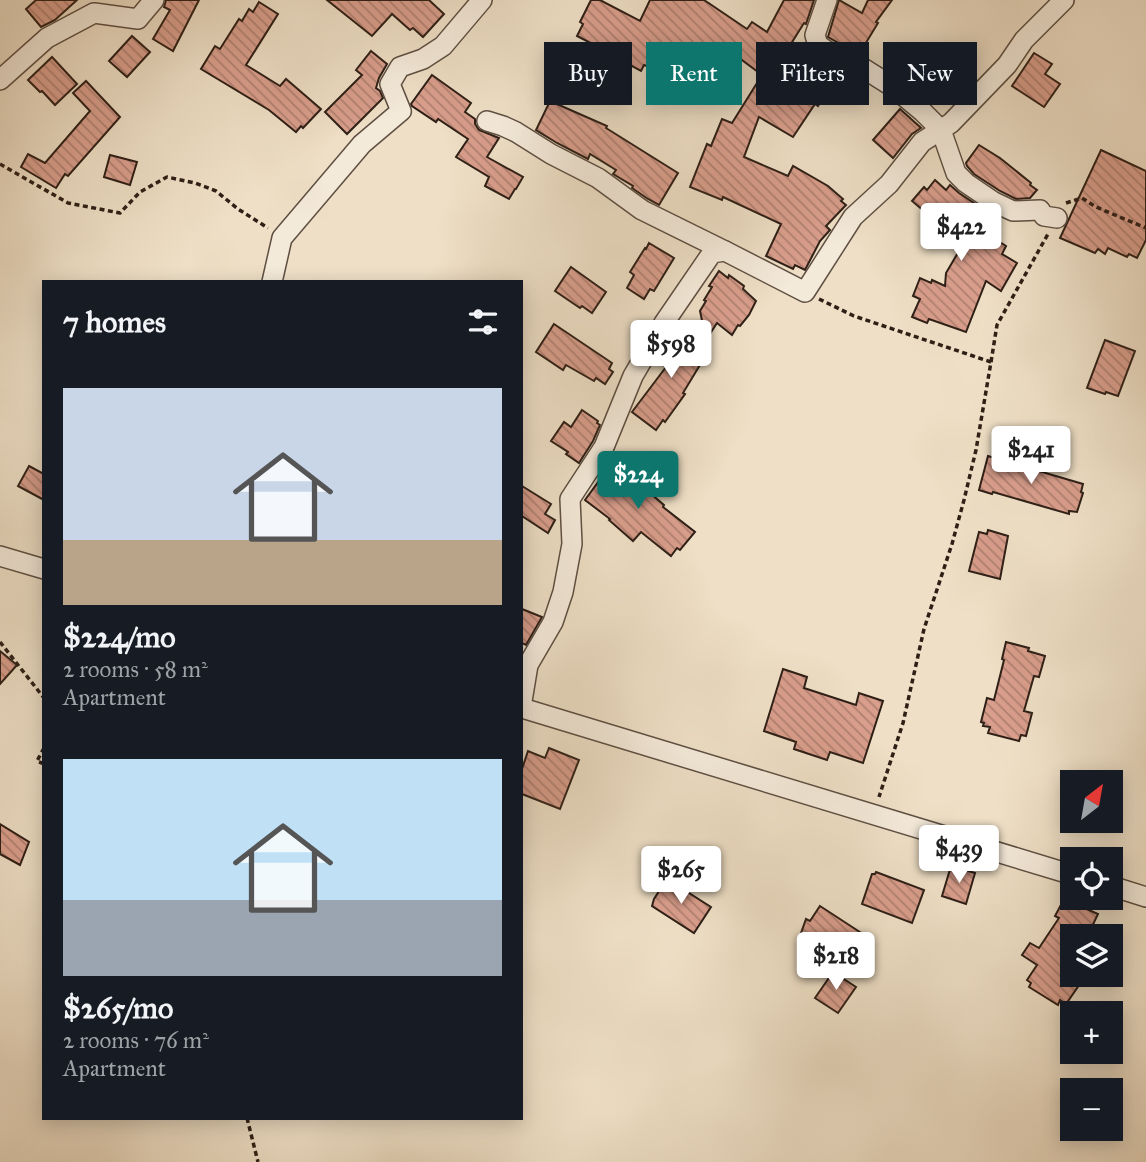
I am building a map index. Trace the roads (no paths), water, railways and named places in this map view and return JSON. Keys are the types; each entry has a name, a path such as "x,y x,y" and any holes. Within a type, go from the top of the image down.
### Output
{"street":[{"path":"0,80 47,38 94,13 138,19 154,0"},
{"path":"272,280 282,238 362,144 401,111 390,84 400,67 424,59 443,46 482,0"},
{"path":"827,0 815,34 818,45 836,57 855,63 893,87 941,130 956,173 966,183 1013,211 1040,210 1044,216 1057,218"},
{"path":"487,121 516,132 598,178 642,210 804,292 853,218 889,184 922,142 951,123 1007,65 1024,40 1064,0"},
{"path":"523,695 528,665 553,622 563,592 572,544 570,499 604,447 633,376 664,323 712,253 725,251"},
{"path":"0,556 42,568"},
{"path":"523,708 1060,871"},
{"path":"1123,890 1146,897"}]}
